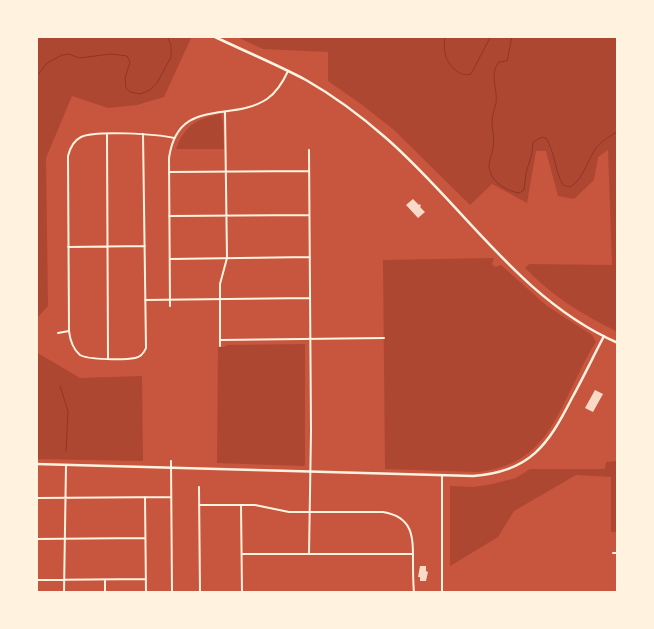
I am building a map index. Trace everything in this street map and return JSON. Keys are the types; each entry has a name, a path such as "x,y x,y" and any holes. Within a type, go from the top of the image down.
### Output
{"main road":[{"path":"213,36 288,71 354,111 407,158 494,250 530,285 554,304 618,343"},
{"path":"36,464 442,476 493,474 517,465 539,450 558,426 604,336"}],"street":[{"path":"170,306 168,158 174,138 179,129 199,116 253,106 266,100 279,88 288,71"},
{"path":"220,346 220,284 227,258 227,126 225,111"},
{"path":"143,134 146,348 143,354 136,358 90,359 81,355 73,348 69,331 68,156 70,148 81,137 89,134 143,134 160,134 174,138"},
{"path":"107,134 108,358"},
{"path":"309,150 309,554"},
{"path":"169,172 309,171"},
{"path":"169,216 310,215"},
{"path":"68,247 145,246"},
{"path":"169,259 310,257"},
{"path":"145,300 310,298"},
{"path":"58,333 69,331"},
{"path":"220,340 384,338"},
{"path":"171,461 172,593"},
{"path":"64,593 66,465"},
{"path":"442,476 442,593"},
{"path":"199,487 200,593"},
{"path":"36,498 171,497"},
{"path":"145,498 146,593"},
{"path":"200,505 255,505 289,512 383,512 393,514 402,518 409,527 413,537 414,593"},
{"path":"241,505 242,593"},
{"path":"36,539 146,538"},
{"path":"613,553 618,553"},
{"path":"242,554 413,554"},
{"path":"36,580 146,579"},
{"path":"105,580 105,593"}],"shaded area":[{"path":"36,36 192,36 164,97 137,105 108,108 72,96 46,158 48,306 36,319"},
{"path":"235,36 618,36 618,332 568,304 525,268 529,264 612,265 608,150 598,157 594,180 574,199 558,196 546,151 536,151 527,203 492,184 470,205 394,130 328,81 328,52 263,49"},
{"path":"221,114 224,149 176,149 183,134 192,124"},
{"path":"494,258 492,264 495,267 501,265 547,306 592,335 596,342 562,409 543,439 531,451 517,461 499,468 478,472 385,469 383,260"},
{"path":"305,344 304,466 217,463 218,347 227,345"},
{"path":"36,352 80,378 142,376 143,461 36,459"},
{"path":"618,461 618,532 611,532 611,477 576,475 514,511 498,537 450,566 450,486 474,487 492,484 516,478 530,469 605,469 606,462"}],"building":[{"path":"413,199 420,204 420,207 425,212 418,218 406,205"},
{"path":"595,390 603,394 593,412 585,408"},
{"path":"420,566 426,566 426,571 428,572 426,581 420,581 420,577 418,577"}],"waterway":[{"path":"36,77 47,63 62,55 69,54 79,58 111,54 127,56 130,62 125,78 126,88 130,92 140,94 150,90 157,83 171,57 171,45 167,36"},
{"path":"445,36 445,55 459,73 467,75 471,74 491,36"},
{"path":"512,36 507,61 499,62 494,76 496,98 492,119 494,145 489,168 497,183 514,192 519,193 524,190 533,142 542,137 546,138 549,144 563,185 570,187 578,180 598,145 618,131"},
{"path":"60,386 68,411 66,451"}]}
